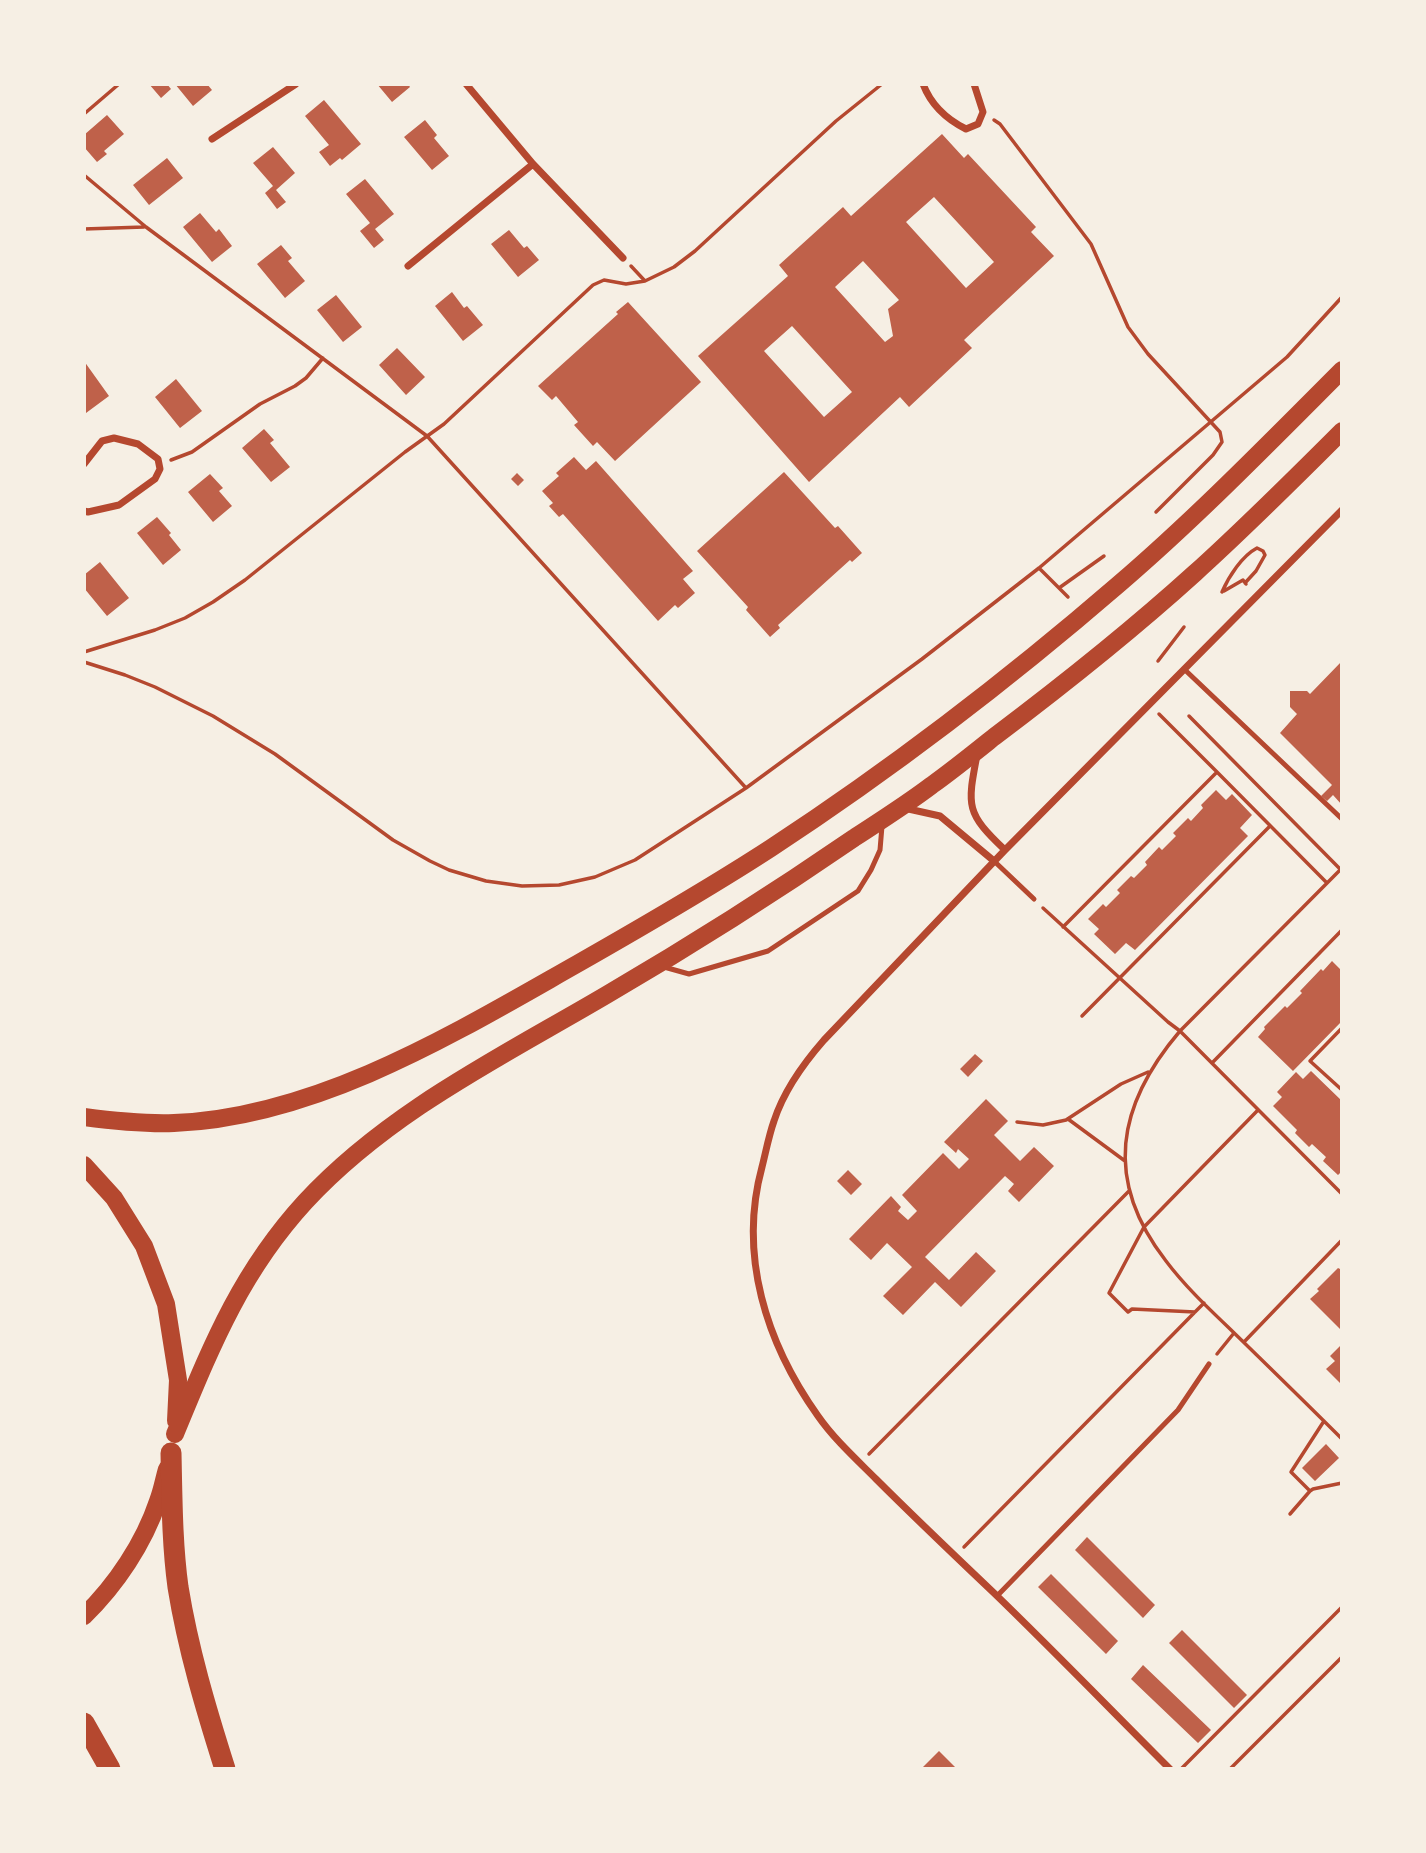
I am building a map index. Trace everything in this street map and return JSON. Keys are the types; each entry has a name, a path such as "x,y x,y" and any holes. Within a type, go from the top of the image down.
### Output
{"highway":[{"path":"173,1443 172,1521 178,1586 194,1669 225,1769"},
{"path":"84,1723 110,1769"}],"main road":[{"path":"84,1116 129,1123 177,1123 232,1116 295,1102 353,1081 423,1048 615,943 769,849 841,801 1016,670 1180,529 1342,370"},
{"path":"90,1610 117,1578 142,1537 159,1501 173,1443 229,1309 253,1268 304,1203 332,1175 396,1122 439,1093 657,965 797,878 933,785 1071,679 1186,582 1342,431"},
{"path":"84,1165 114,1198 144,1246 166,1304 178,1380 173,1443"}],"street":[{"path":"212,139 296,84"},
{"path":"466,84 533,163 623,258"},
{"path":"923,84 928,96 949,120 966,130 978,124 983,112 974,84"},
{"path":"408,266 533,163"},
{"path":"84,464 103,440 114,438 138,443 158,459 160,469 155,479 118,505 84,511"},
{"path":"1170,1769 860,1463 819,1417 781,1354 767,1316 755,1268 755,1191 774,1119 802,1066 824,1040 994,861 1342,510"},
{"path":"979,749 970,794 974,816 1005,850"},
{"path":"900,807 940,816 994,861"}],"lane":[{"path":"1184,669 1342,819"},
{"path":"657,965 689,974 768,951 858,891 880,850 883,819"},
{"path":"994,861 1034,899"},
{"path":"997,1596 1178,1410 1209,1364"}],"path":[{"path":"84,114 119,84"},
{"path":"84,652 155,630 213,602 265,565 444,424 593,285 604,280 626,284 664,274 695,251 836,121 883,84"},
{"path":"983,112 1000,124 1091,244 1128,327 1148,354 1220,432 1222,442 1213,455 1156,512"},
{"path":"84,174 146,227 427,436 746,788"},
{"path":"84,229 146,227"},
{"path":"623,258 645,281"},
{"path":"84,662 155,687 213,716 275,754 411,851 449,870 495,883 522,887 578,882 610,872 635,860 746,788 922,659 1039,568 1211,423 1287,357 1342,297"},
{"path":"159,463 178,459 192,452 260,404 295,386 306,378 323,358"},
{"path":"1245,583 1265,555 1257,548 1249,552 1222,592 1242,580 1245,583 1258,595"},
{"path":"1059,588 1104,556"},
{"path":"1039,568 1069,597"},
{"path":"1158,661 1184,627"},
{"path":"1149,705 1327,883"},
{"path":"1189,716 1341,870 1180,1031 1150,1071 1137,1096 1127,1128 1125,1161 1129,1191 1144,1227 1165,1260 1204,1303 1342,1439"},
{"path":"1063,927 1217,772"},
{"path":"1082,1016 1270,826"},
{"path":"1034,899 1168,1023 1180,1031 1342,1194"},
{"path":"1212,1063 1342,930"},
{"path":"1342,1028 1310,1061 1342,1090"},
{"path":"1017,1122 1043,1125 1068,1119 1121,1084 1150,1071"},
{"path":"1195,1312 1132,1309 1128,1312 1110,1293 1144,1227 1258,1109"},
{"path":"1068,1119 1125,1161"},
{"path":"860,1463 1129,1191"},
{"path":"1244,1343 1342,1240"},
{"path":"955,1556 1204,1303"},
{"path":"1209,1364 1234,1333"},
{"path":"1310,1491 1291,1472 1324,1421"},
{"path":"1290,1514 1312,1489 1342,1482"},
{"path":"1180,1769 1342,1607"},
{"path":"1230,1769 1342,1657"}],"building":[{"path":"149,84 167,84 171,89 161,98"},
{"path":"175,84 207,84 212,90 193,106"},
{"path":"377,84 408,84 410,87 392,102"},
{"path":"324,100 361,144 330,166 319,152 329,145 305,116"},
{"path":"107,115 124,134 104,151 107,154 97,162 84,147 84,135"},
{"path":"425,120 437,135 434,138 449,156 432,170 404,137"},
{"path":"942,134 964,158 968,154 1036,227 1031,232 1054,256 964,340 972,348 909,407 900,397 809,482 698,356 788,276 779,265 843,207 851,216","holes":["934,197 994,262 966,288 906,222","863,261 899,300 888,309 893,336 885,342 835,287","792,326 852,392 824,417 764,351"]},
{"path":"273,147 295,173 276,190 286,202 277,209 265,193 273,186 253,163"},
{"path":"167,158 183,178 149,205 133,185"},
{"path":"365,179 394,214 375,229 384,240 374,248 360,231 370,223 346,194"},
{"path":"200,213 216,232 219,229 232,246 212,262 183,227"},
{"path":"509,230 524,248 527,246 539,260 518,277 491,244"},
{"path":"281,245 292,258 288,261 305,281 285,298 257,264"},
{"path":"452,292 464,308 467,306 483,325 463,341 435,306"},
{"path":"336,295 362,327 343,342 317,310"},
{"path":"628,302 701,382 615,461 597,442 593,446 574,425 578,422 556,396 552,400 538,386"},
{"path":"397,348 425,377 406,395 379,365"},
{"path":"84,361 109,396 86,413 84,410"},
{"path":"176,379 202,411 180,428 155,397"},
{"path":"264,429 274,440 270,443 290,467 271,482 242,448"},
{"path":"574,457 586,470 596,461 693,571 683,579 695,593 678,608 675,605 658,621 563,514 559,517 549,506 553,503 542,491 559,476 556,473"},
{"path":"784,472 835,528 838,526 862,553 852,562 850,560 778,625 780,628 770,637 746,610 748,607 697,551"},
{"path":"517,473 524,480 518,486 511,479"},
{"path":"210,474 223,488 219,491 232,506 213,522 188,492"},
{"path":"157,517 181,550 163,565 137,533"},
{"path":"100,562 129,598 107,616 84,588 84,575"},
{"path":"1342,661 1342,805 1333,795 1327,801 1321,796 1332,785 1280,733 1297,714 1290,707 1290,691 1307,691 1310,694"},
{"path":"1216,790 1226,800 1232,794 1252,815 1240,828 1248,836 1135,950 1126,943 1115,954 1094,934 1099,929 1088,919 1103,904 1106,907 1120,893 1117,890 1147,865 1145,862 1159,847 1162,850 1176,836 1173,833 1188,818 1191,821 1203,808 1201,805"},
{"path":"1332,961 1342,971 1342,1021 1293,1071 1258,1037 1264,1027 1285,1006 1287,1008 1321,969 1323,971"},
{"path":"975,1054 983,1061 968,1077 960,1069"},
{"path":"1311,1071 1342,1101 1342,1173 1338,1175 1323,1161 1326,1157 1312,1144 1309,1147 1295,1133 1297,1130 1273,1106 1282,1097 1277,1092 1296,1072 1303,1079"},
{"path":"986,1099 1008,1121 994,1135 1020,1161 1034,1147 1054,1166 1019,1202 1008,1191 1014,1184 1005,1176 925,1257 949,1280 976,1252 996,1271 961,1307 935,1282 903,1315 883,1296 912,1267 887,1243 871,1260 849,1239 891,1196 901,1207 898,1211 908,1220 917,1211 902,1195 943,1153 959,1169 969,1159 958,1149 956,1153 944,1142"},
{"path":"848,1170 862,1184 851,1195 837,1181"},
{"path":"1342,1267 1342,1331 1310,1299 1338,1268"},
{"path":"1342,1344 1342,1385 1326,1369 1335,1361 1330,1356"},
{"path":"1326,1444 1339,1458 1315,1481 1302,1468"},
{"path":"1087,1537 1155,1605 1143,1618 1075,1550"},
{"path":"1051,1574 1118,1641 1106,1654 1038,1587"},
{"path":"1182,1630 1247,1695 1234,1708 1169,1643"},
{"path":"1143,1665 1211,1730 1198,1743 1131,1679"},
{"path":"939,1751 957,1769 921,1769"}]}
